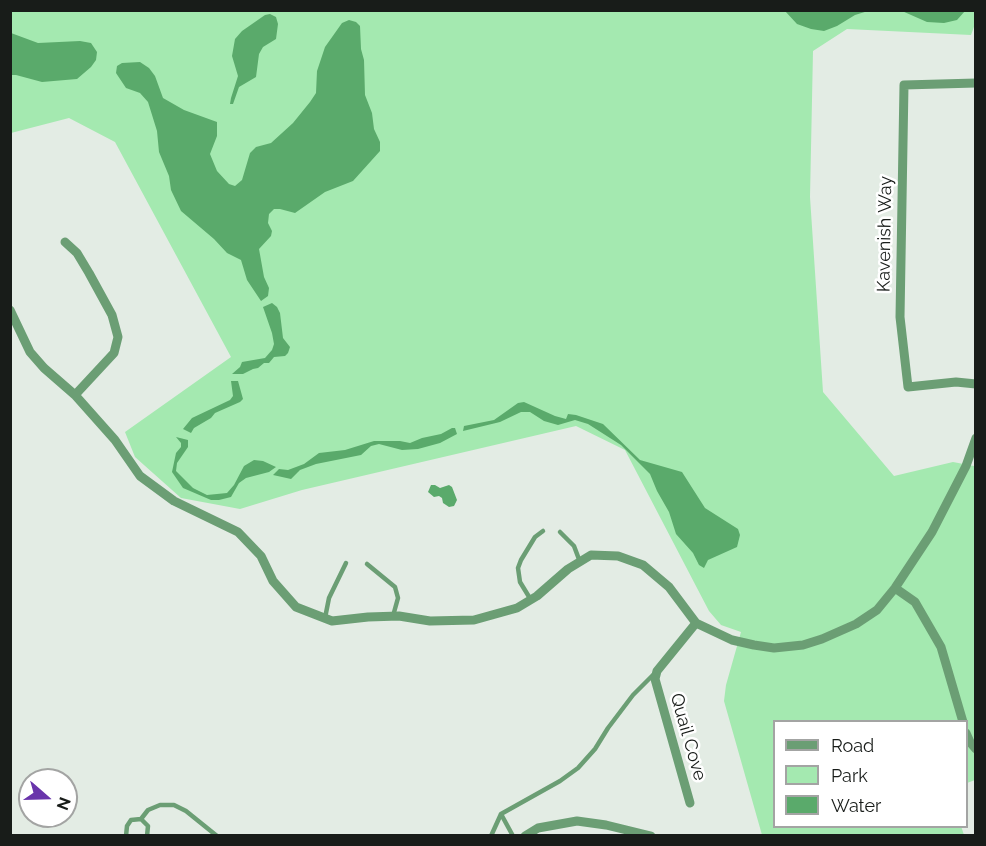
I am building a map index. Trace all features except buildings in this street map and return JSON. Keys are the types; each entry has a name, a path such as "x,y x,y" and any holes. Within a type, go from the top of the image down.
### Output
{"street":[{"name":"Kavenish Way","path":"975,83 904,85 900,316 908,387 956,382 975,384"},
{"path":"64,242 77,253 89,273 112,315 118,337 114,353 75,395"},
{"path":"10,310 30,352 44,368 75,395 115,440 140,476 174,501 238,532 261,556 273,581 296,607 332,621 393,616 430,621 474,620 517,608 531,600 568,569 591,555 618,556 643,564 669,587 696,623 732,640 754,645 774,648 802,645 856,624 877,610 895,588 932,532 966,466 975,438"},
{"path":"895,588 915,602 941,647 962,720"},
{"path":"657,671 696,623"},
{"name":"Quail Cove","path":"657,671 656,687 690,803"},
{"path":"525,836 538,828 577,821 651,836"}],"lane":[{"path":"531,600 520,582 518,568 535,537 543,531"},
{"path":"560,532 574,546 580,562"},
{"path":"325,618 329,598 346,562"},
{"path":"367,564 395,587 398,598 393,616"},
{"path":"491,836 501,814 560,781 578,768 596,749 608,728 633,695 657,671"},
{"path":"126,836 127,826 131,820 141,819 148,810 160,805 174,805 186,811 217,836"},
{"path":"501,814 513,836"},
{"path":"141,819 148,826 147,836"}],"green space":[{"path":"10,11 975,11 975,24 971,35 847,29 813,51 810,197 823,392 894,476 953,462 974,466 975,464 975,780 968,783 968,720 773,720 773,828 962,828 964,835 762,835 724,701 726,685 741,632 721,625 709,611 625,450 576,426 302,490 240,509 181,498 135,457 125,432 231,357 115,142 69,118 11,133"}],"water":[{"path":"785,11 868,11 824,31 797,24"},
{"path":"902,11 965,11 957,20 944,23 927,22"},
{"path":"270,14 276,17 278,24 276,39 263,47 259,54 256,77 239,87 233,104 230,104 238,76 232,56 235,39 242,31"},
{"path":"349,20 360,26 365,95 380,142 380,151 353,181 325,192 295,213 274,209 269,214 268,223 272,231 271,236 259,249 264,277 269,288 268,296 261,301 247,280 241,260 227,253 181,211 171,190 169,176 159,152 157,131 148,102 140,93 126,88 116,73 117,66 122,63 140,62 155,76 163,98 184,110 217,122 217,136 210,154 217,171 229,184 235,186 242,180 250,153 256,147 271,143 293,123 310,102 316,93 317,71 325,47 342,23"},
{"path":"11,33 38,43 80,41 91,43 97,52 96,60 77,79 42,82 11,75"},
{"path":"272,303 280,313 283,338 290,347 288,353 285,356 274,357 269,363 264,363 243,374 232,374 242,362 265,358 272,350 274,344 272,333 263,307"},
{"path":"231,381 238,381 243,399 240,402 215,413 194,428 191,433 183,429 192,418 230,400 233,396"},
{"path":"524,402 555,416 566,419 568,414 576,415 603,424 640,460 682,472 705,508 738,529 740,535 737,547 708,560 704,568 699,565 693,553 676,534 669,512 650,474 621,445 588,424 575,420 558,425 544,421 530,412 521,412 500,422 463,431 464,426 494,420 518,403"},
{"path":"455,428 457,434 440,443 418,449 402,450 379,444 371,446 361,455 316,464 300,470 291,479 273,475 279,469 288,470 304,464 319,453 345,450 374,441 410,443 441,434"},
{"path":"176,437 188,440 188,447 177,463 176,471 193,488 207,495 227,493 244,466 254,460 276,467 269,472 246,478 239,483 231,497 211,500 183,488 172,472 176,453 181,447"},
{"path":"431,485 440,488 449,485 452,487 457,500 454,506 449,507 443,503 442,498 434,497 428,492"}]}
